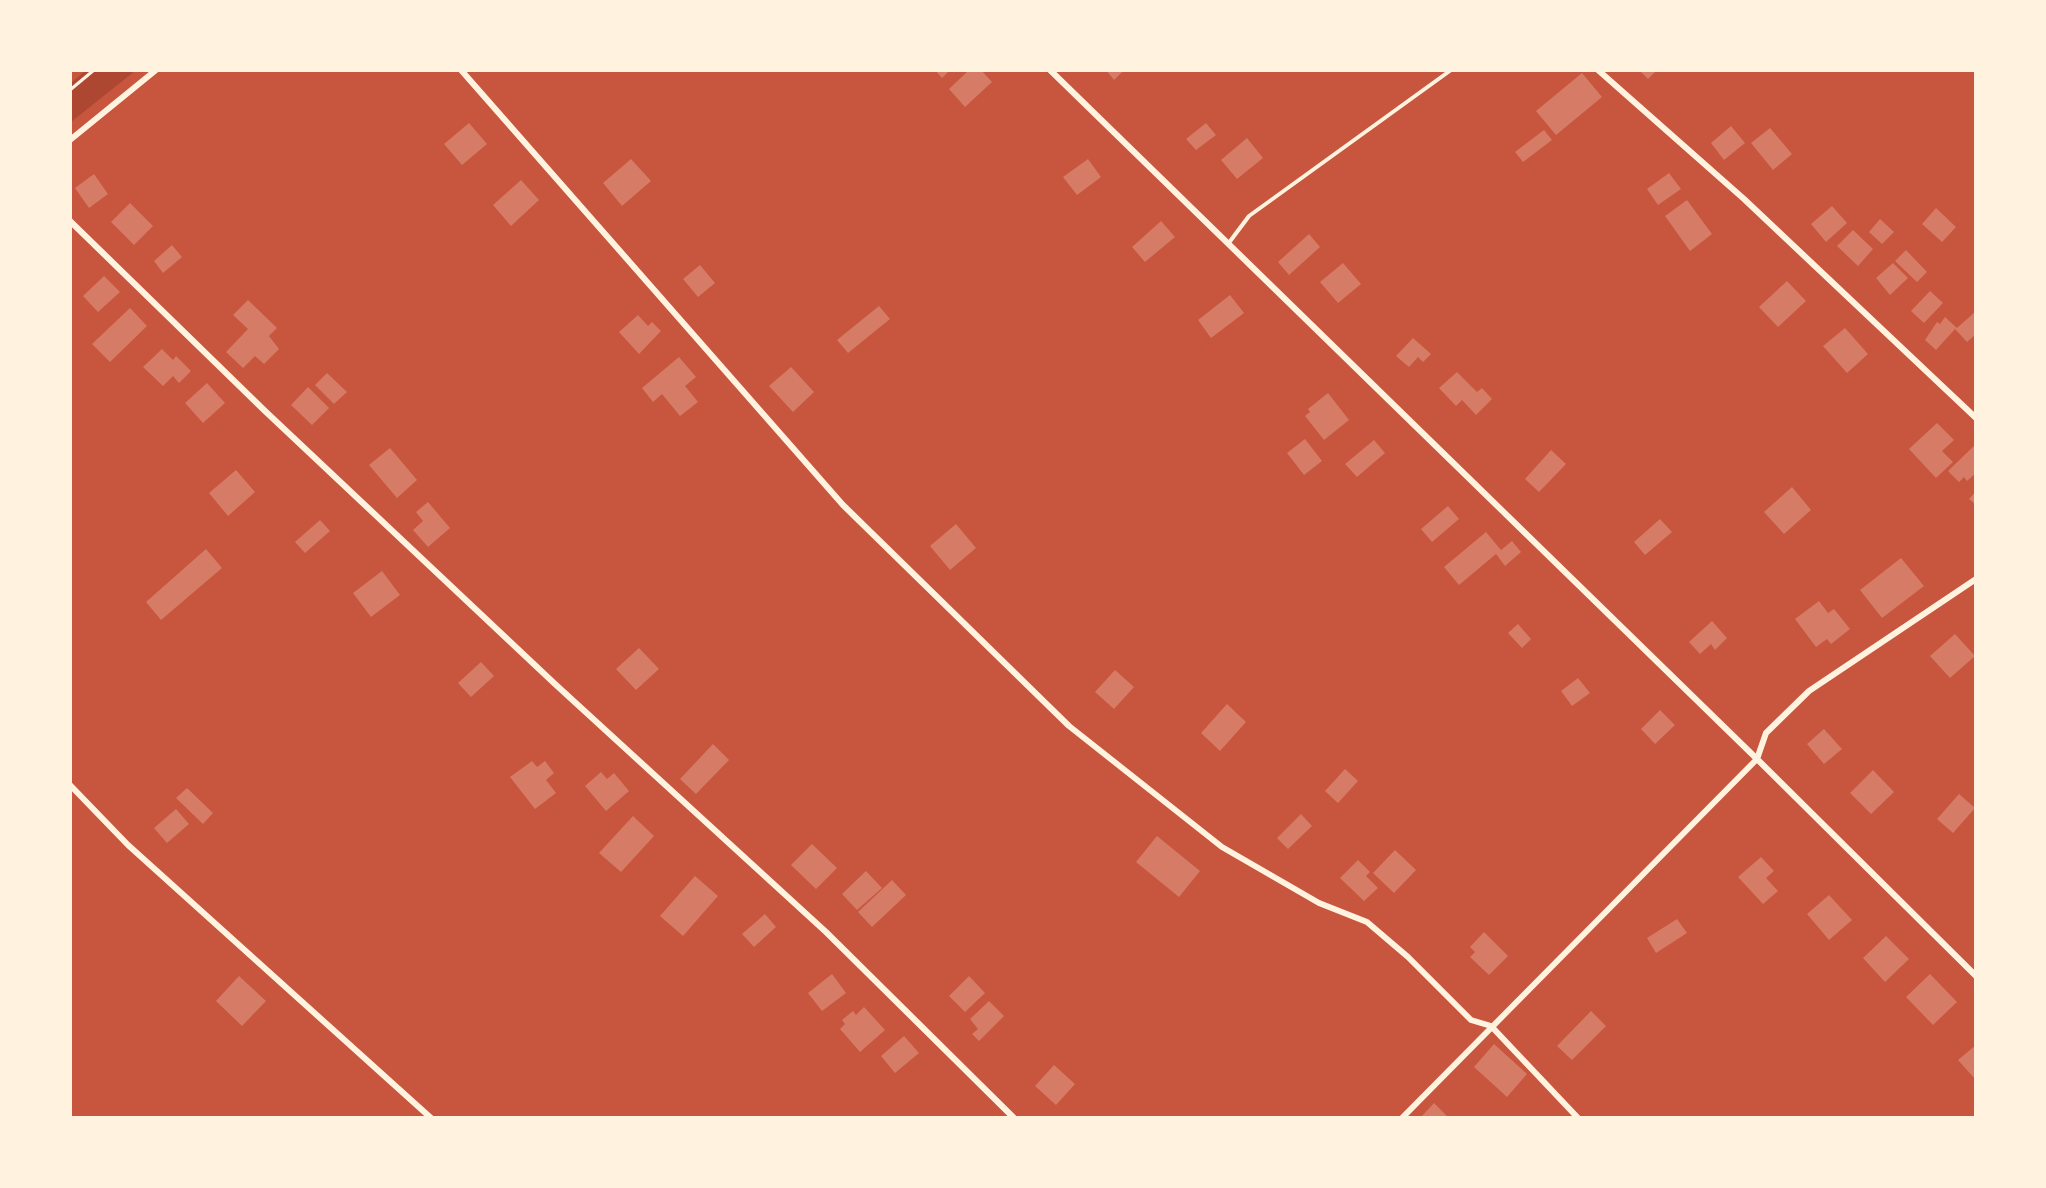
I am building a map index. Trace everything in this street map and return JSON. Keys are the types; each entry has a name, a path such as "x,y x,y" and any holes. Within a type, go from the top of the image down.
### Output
{"street":[{"path":"70,140 156,70"},
{"path":"461,70 843,505 1069,726 1222,847 1319,903 1367,922 1408,957 1471,1020 1491,1026 1578,1118"},
{"path":"1050,70 1757,759 1976,976"},
{"path":"1598,70 1770,223 1976,418"},
{"path":"70,221 265,411 538,668 826,932 1014,1118"},
{"path":"1402,1118 1757,759 1766,733 1809,692 1976,579"},
{"path":"70,785 128,845 431,1118"}],"lane":[{"path":"1228,245 1249,216 1450,70"}],"path":[{"path":"70,90 94,70"}],"shaded area":[{"path":"85,71 135,71 71,122 71,83"}],"building":[{"path":"935,70 950,70 942,78"},
{"path":"969,70 981,70 992,82 965,107 949,89"},
{"path":"1106,70 1124,70 1114,80"},
{"path":"1639,70 1657,70 1648,79"},
{"path":"1582,73 1602,97 1556,135 1536,111"},
{"path":"469,123 487,144 462,165 444,144"},
{"path":"1206,123 1216,135 1196,150 1186,139"},
{"path":"1731,126 1745,143 1724,160 1711,143"},
{"path":"1770,128 1792,154 1773,170 1751,143"},
{"path":"1544,130 1552,140 1523,162 1515,152"},
{"path":"1247,138 1263,158 1237,179 1221,160"},
{"path":"631,159 651,181 622,206 603,183"},
{"path":"1088,159 1101,177 1077,195 1063,177"},
{"path":"1669,173 1681,189 1658,205 1647,189"},
{"path":"94,174 108,194 89,208 75,188"},
{"path":"521,180 539,200 511,226 493,205"},
{"path":"1687,200 1712,234 1690,251 1665,216"},
{"path":"130,203 153,226 134,245 111,222"},
{"path":"1832,206 1847,223 1826,242 1811,224"},
{"path":"1936,208 1956,227 1942,242 1922,224"},
{"path":"1880,219 1894,232 1882,244 1869,232"},
{"path":"1161,221 1175,237 1145,262 1132,247"},
{"path":"1853,230 1873,249 1858,266 1837,246"},
{"path":"1309,234 1320,247 1289,275 1278,262"},
{"path":"172,245 182,257 163,273 154,261"},
{"path":"1906,250 1927,272 1917,282 1895,261"},
{"path":"1343,263 1361,284 1338,303 1320,282"},
{"path":"1893,263 1908,278 1890,295 1876,278"},
{"path":"700,265 715,283 698,297 683,279"},
{"path":"104,276 120,292 98,312 83,296"},
{"path":"1787,281 1806,301 1778,327 1759,307"},
{"path":"1930,291 1943,303 1924,323 1911,311"},
{"path":"1230,295 1244,313 1211,338 1198,320"},
{"path":"248,300 277,328 269,336 279,349 264,364 255,356 243,368 226,352 248,329 233,315"},
{"path":"879,306 890,319 848,353 837,340"},
{"path":"130,308 147,326 110,362 92,344"},
{"path":"1976,311 1976,334 1967,342 1955,329 1936,350 1925,340 1937,322 1940,324 1945,317 1957,328"},
{"path":"638,315 648,326 652,322 661,331 639,354 619,332"},
{"path":"1845,328 1868,354 1847,373 1823,346"},
{"path":"1413,338 1431,354 1423,362 1418,357 1409,367 1396,356"},
{"path":"162,349 173,360 176,356 191,371 179,383 173,376 163,386 143,367"},
{"path":"679,357 696,377 685,386 698,402 680,416 662,394 653,402 642,388"},
{"path":"791,367 814,392 793,412 769,386"},
{"path":"1457,372 1477,392 1482,388 1492,399 1476,415 1462,400 1456,406 1439,388"},
{"path":"327,373 347,392 334,404 315,385"},
{"path":"207,383 225,403 203,423 185,403"},
{"path":"308,387 329,408 312,425 291,405"},
{"path":"1328,393 1349,420 1324,440 1305,416 1310,412 1308,409"},
{"path":"1937,423 1954,440 1942,451 1953,462 1936,478 1909,449"},
{"path":"1305,439 1322,461 1304,475 1287,453"},
{"path":"1374,440 1385,453 1357,477 1345,464"},
{"path":"1976,444 1976,473 1967,481 1964,477 1959,482 1948,471"},
{"path":"390,448 417,480 397,498 369,465"},
{"path":"1551,450 1566,464 1539,492 1525,479"},
{"path":"236,470 255,492 228,516 209,493"},
{"path":"1792,487 1811,510 1784,534 1764,512"},
{"path":"1976,491 1976,505 1969,499"},
{"path":"428,502 450,528 428,547 413,530 423,521 416,512"},
{"path":"1448,506 1459,519 1432,542 1421,529"},
{"path":"1660,519 1672,532 1645,555 1634,542"},
{"path":"320,520 330,531 305,553 295,542"},
{"path":"956,524 976,548 950,570 930,546"},
{"path":"1486,532 1501,550 1512,541 1521,552 1505,566 1496,554 1459,585 1444,567"},
{"path":"206,549 222,568 161,620 146,602"},
{"path":"1901,558 1924,586 1882,618 1860,590"},
{"path":"382,571 400,595 371,617 353,593"},
{"path":"1819,601 1828,613 1834,609 1850,629 1831,644 1827,639 1816,647 1795,619"},
{"path":"1712,621 1727,638 1715,650 1711,644 1700,654 1689,642"},
{"path":"1518,624 1531,639 1522,648 1508,633"},
{"path":"1955,634 1975,656 1950,678 1930,656"},
{"path":"639,648 659,669 636,690 616,669"},
{"path":"481,662 494,676 471,697 458,683"},
{"path":"1115,670 1134,687 1114,709 1095,692"},
{"path":"1578,678 1590,693 1572,706 1561,691"},
{"path":"1227,704 1246,722 1220,751 1201,733"},
{"path":"1660,710 1675,725 1655,744 1641,729"},
{"path":"1824,729 1842,749 1824,764 1807,744"},
{"path":"713,744 729,760 696,794 680,779"},
{"path":"532,761 537,767 545,761 554,773 546,780 556,793 535,809 510,777"},
{"path":"1345,769 1358,781 1338,803 1325,791"},
{"path":"1873,770 1894,792 1871,814 1850,793"},
{"path":"601,772 607,779 614,773 629,791 606,811 585,786"},
{"path":"187,788 213,813 203,824 176,798"},
{"path":"1959,794 1975,808 1953,833 1937,819"},
{"path":"176,809 189,824 167,843 154,828"},
{"path":"1301,814 1312,826 1288,849 1277,838"},
{"path":"633,816 654,836 621,872 599,853"},
{"path":"1157,836 1200,871 1179,897 1136,862"},
{"path":"812,844 837,868 816,889 791,865"},
{"path":"1395,850 1416,870 1394,893 1373,873"},
{"path":"1761,857 1774,871 1766,878 1778,891 1763,904 1738,877"},
{"path":"1358,860 1370,872 1366,876 1378,888 1364,901 1340,878"},
{"path":"866,871 882,888 857,910 842,894"},
{"path":"695,876 718,896 683,936 660,916"},
{"path":"892,880 906,895 872,927 858,912"},
{"path":"1829,895 1852,920 1829,940 1807,914"},
{"path":"765,914 776,927 754,947 742,934"},
{"path":"1677,919 1687,933 1656,953 1647,938"},
{"path":"1484,932 1508,956 1489,975 1470,957 1475,952 1470,947"},
{"path":"1886,936 1909,959 1885,982 1863,958"},
{"path":"832,974 846,993 822,1011 808,993"},
{"path":"1930,974 1957,1002 1933,1025 1906,997"},
{"path":"239,976 266,1001 242,1026 216,1001"},
{"path":"969,976 985,993 965,1012 949,996"},
{"path":"989,1001 1004,1016 979,1041 972,1034 978,1029 970,1019"},
{"path":"864,1007 885,1030 860,1052 840,1029 845,1024 842,1020 853,1011 856,1015"},
{"path":"1591,1011 1606,1026 1572,1060 1557,1046"},
{"path":"904,1036 919,1053 895,1073 881,1056"},
{"path":"1494,1044 1527,1074 1507,1097 1474,1067"},
{"path":"1976,1045 1976,1080 1958,1060"},
{"path":"1054,1065 1075,1084 1056,1105 1035,1086"},
{"path":"1434,1103 1449,1118 1420,1118"}]}
